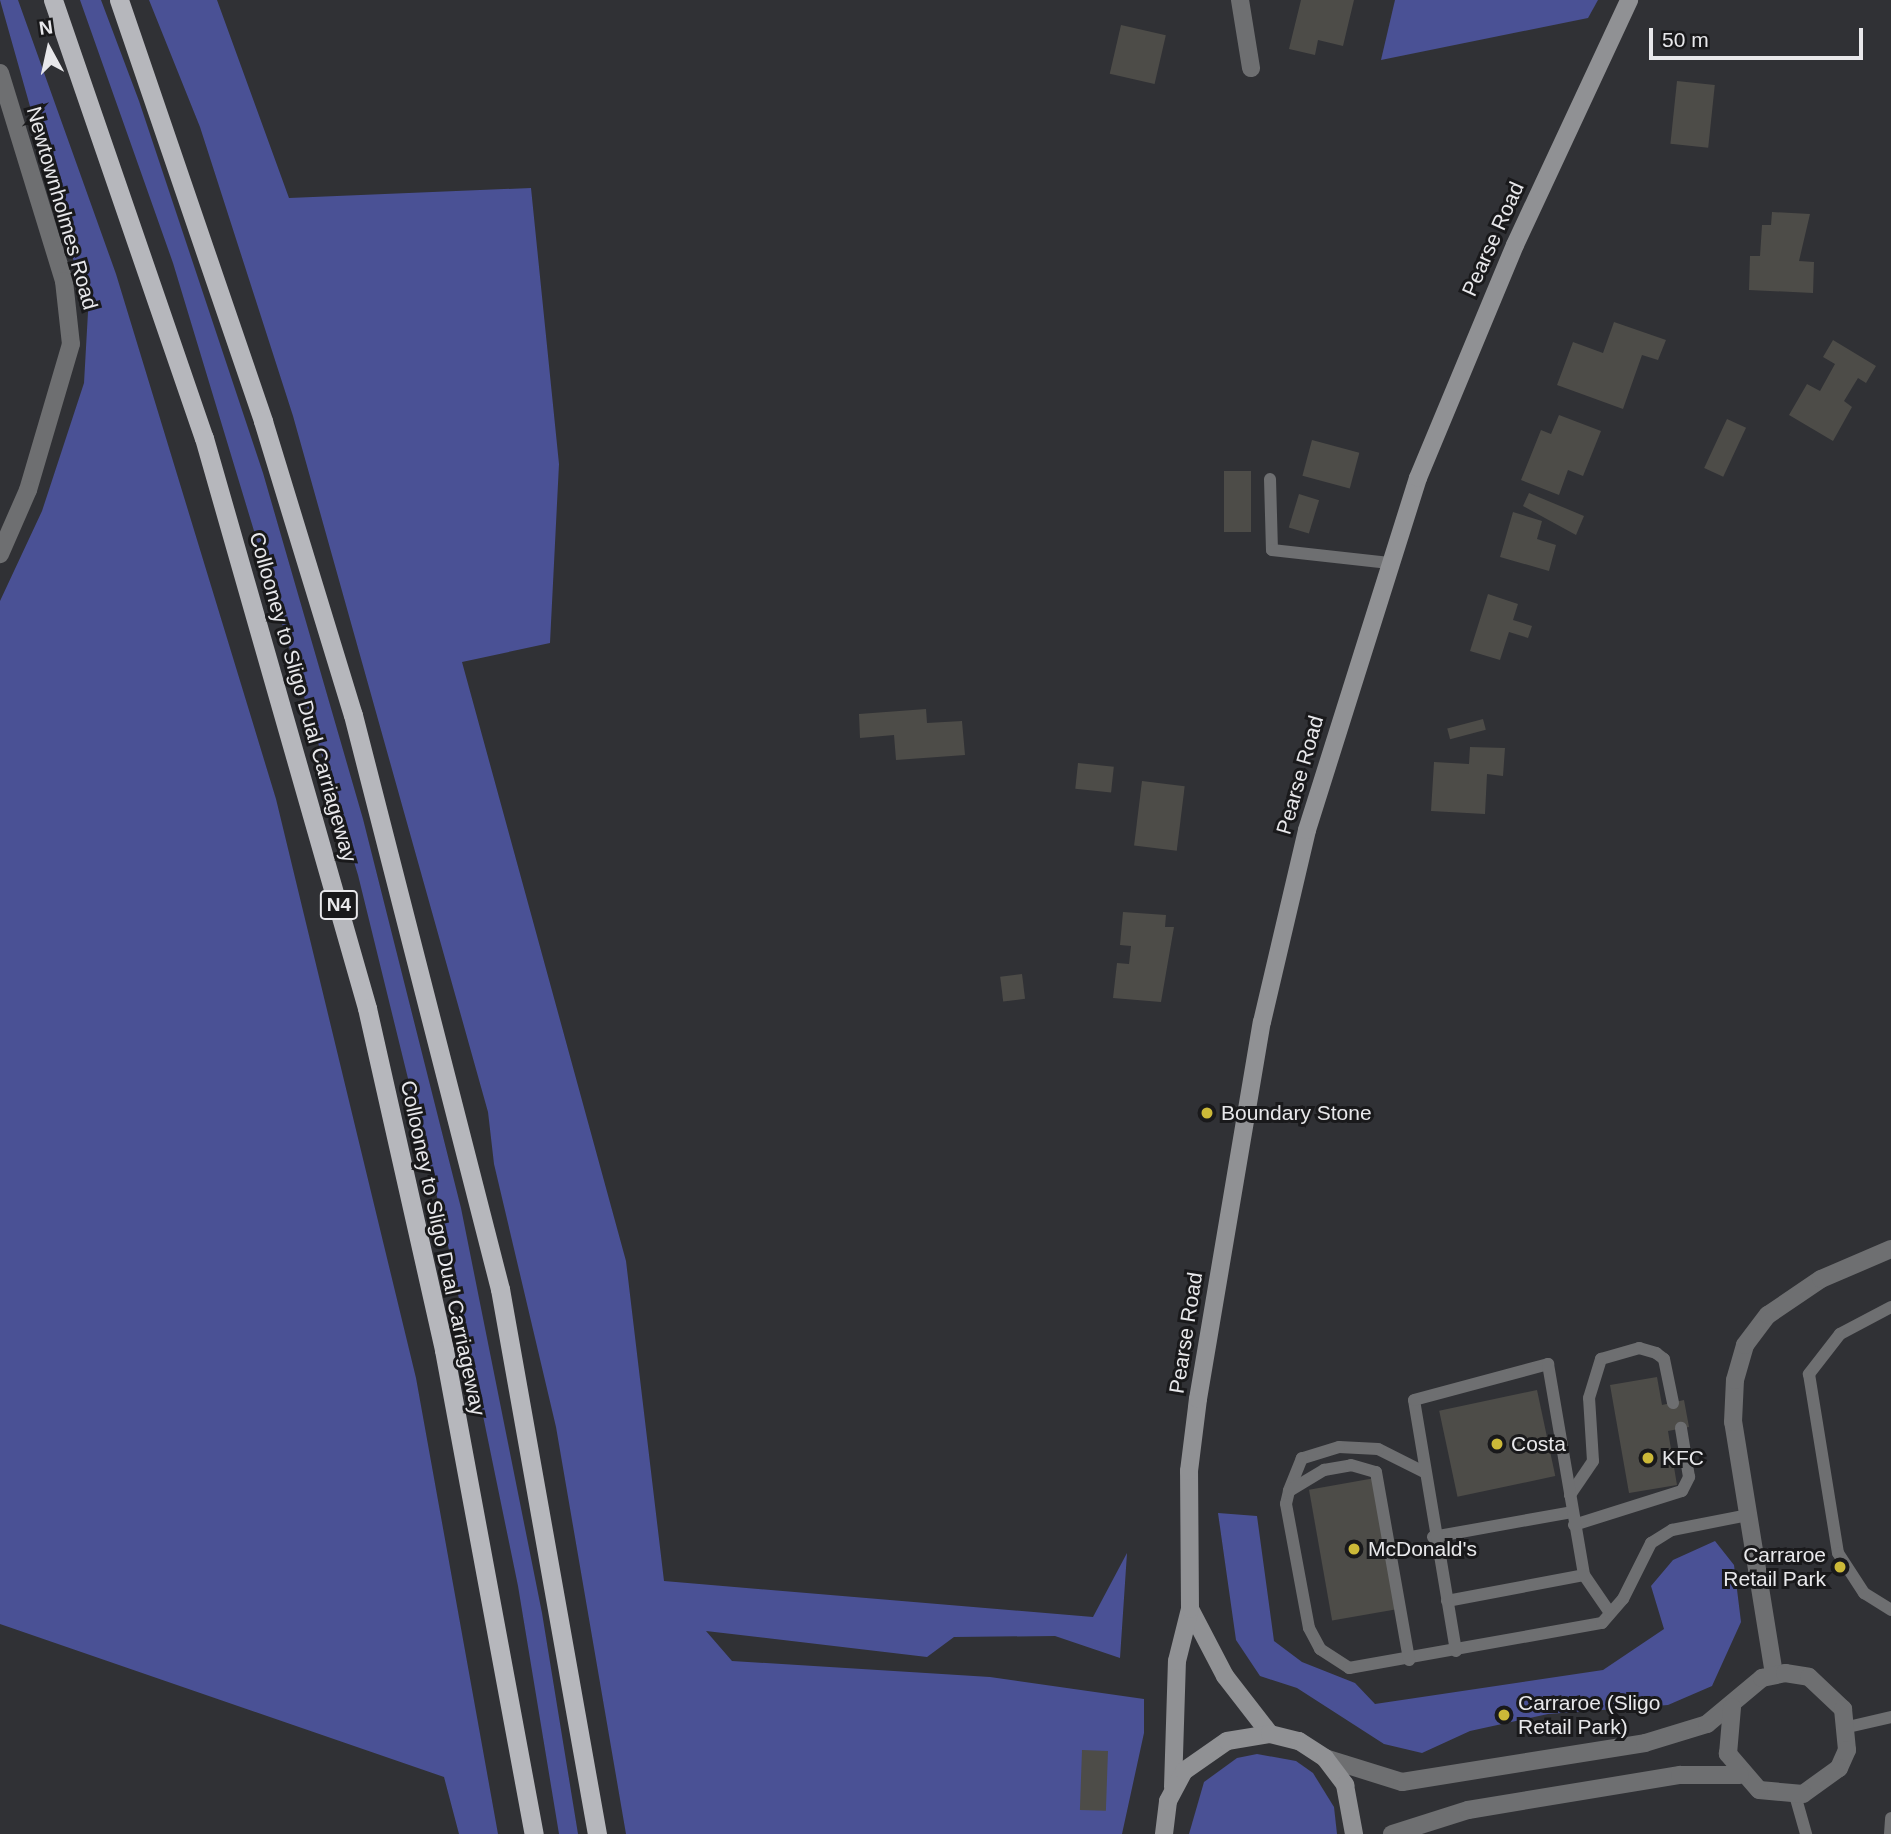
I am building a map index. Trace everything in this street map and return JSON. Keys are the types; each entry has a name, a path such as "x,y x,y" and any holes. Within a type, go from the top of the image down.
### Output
{"highway":[{"name":"Collooney to Sligo Dual Carriageway","path":"53,0 204,438 367,1008 444,1350 534,1834"},
{"name":"Collooney to Sligo Dual Carriageway","path":"119,0 259,408 357,728 499,1289 597,1834"}],"main road":[{"name":"Pearse Road","path":"1164,1834 1173,1787 1177,1661 1189,1609 1191,1460 1257,1049 1307,830 1389,563 1461,372 1629,0"},
{"name":"Pearse Road","path":"1189,1609 1225,1676 1269,1734"},
{"path":"1173,1787 1208,1751 1227,1741 1269,1734 1299,1741 1325,1758 1345,1785 1354,1834"}],"street":[{"path":"1240,0 1251,68"},
{"name":"Newtownholmes Road","path":"0,73 64,281 71,344 28,490 0,555"},
{"path":"1774,1674 1732,1422 1745,1345 1790,1297 1891,1249"},
{"path":"1774,1674 1809,1677 1832,1692 1848,1727 1839,1768 1818,1788 1795,1795 1759,1790 1740,1775 1725,1730 1732,1707 1741,1693 1774,1674"},
{"path":"1325,1758 1402,1782 1645,1743 1706,1724 1732,1707"},
{"path":"1392,1834 1468,1810 1680,1775 1740,1775"}],"lane":[{"path":"1270,479 1272,550 1389,563"},
{"path":"1891,1307 1840,1335 1809,1374 1838,1553 1864,1593 1891,1610"},
{"path":"1570,1495 1593,1461 1589,1398 1601,1359 1639,1348 1656,1353 1664,1359 1673,1402"},
{"path":"1456,1651 1433,1537 1414,1400 1548,1364 1584,1575 1610,1613"},
{"path":"1433,1537 1573,1519 1682,1491 1689,1477 1681,1428"},
{"path":"1424,1472 1378,1449 1339,1447 1302,1458 1289,1491 1286,1504 1309,1628 1321,1649 1349,1668 1583,1629 1610,1613 1650,1543 1672,1530 1748,1515"},
{"path":"1289,1491 1324,1470 1351,1465 1376,1472 1409,1660"},
{"path":"1447,1601 1584,1575"},
{"path":"1848,1727 1891,1717"},
{"path":"1795,1795 1806,1834"},
{"path":"1890,1834 1891,1818"}],"shaded area":[{"path":"0,0 18,0 116,274 276,799 416,1378 498,1834 459,1834 444,1777 0,1624 0,601 42,511 84,383 88,312"},
{"path":"80,0 101,0 139,101 263,473 363,819 461,1208 542,1613 578,1834 559,1834 518,1586 443,1221 358,875 173,263"},
{"path":"149,0 217,0 289,198 531,188 559,464 550,643 462,662 626,1261 664,1581 1093,1617 1127,1553 1120,1658 1055,1636 954,1637 927,1657 706,1631 732,1661 990,1677 1144,1699 1144,1733 1122,1834 626,1834 556,1427 494,1164 488,1112 293,416 200,127"},
{"path":"1395,0 1598,0 1588,18 1381,60"},
{"path":"1218,1513 1257,1516 1274,1641 1302,1662 1355,1683 1375,1704 1603,1670 1664,1629 1651,1586 1673,1560 1715,1541 1734,1565 1741,1622 1712,1686 1668,1705 1548,1714 1470,1731 1422,1753 1384,1744 1297,1688 1260,1676 1236,1640"},
{"path":"1257,1754 1296,1761 1313,1773 1334,1807 1337,1834 1189,1834 1204,1782 1237,1758"}],"building":[{"path":"1301,0 1354,0 1343,46 1318,40 1315,55 1289,49"},
{"path":"1121,25 1166,35 1155,84 1110,74"},
{"path":"1677,81 1715,85 1708,148 1670,144"},
{"path":"1772,212 1810,214 1799,261 1814,262 1813,293 1749,290 1750,256 1760,256 1762,225 1771,225"},
{"path":"1614,322 1666,340 1658,360 1642,355 1623,409 1557,385 1573,342 1603,353"},
{"path":"1833,340 1876,366 1866,383 1858,378 1844,401 1852,407 1833,441 1789,415 1807,384 1820,391 1835,364 1823,357"},
{"path":"1559,415 1601,431 1583,476 1568,470 1559,495 1521,480 1541,430 1551,434"},
{"path":"1727,419 1746,428 1723,477 1704,468"},
{"path":"1312,440 1359,453 1350,488 1302,476"},
{"path":"1224,471 1251,471 1251,532 1224,532"},
{"path":"1529,493 1584,516 1576,535 1523,506"},
{"path":"1299,494 1319,500 1309,534 1289,527"},
{"path":"1513,512 1542,521 1537,539 1556,545 1549,571 1500,557"},
{"path":"1488,594 1518,604 1513,620 1532,626 1528,638 1509,632 1500,660 1470,651"},
{"path":"926,709 927,723 962,721 965,755 896,760 894,735 860,738 859,714"},
{"path":"1483,719 1486,730 1450,739 1447,729"},
{"path":"1470,747 1505,748 1503,776 1487,774 1485,814 1431,811 1434,762 1469,764"},
{"path":"1078,763 1114,767 1111,793 1075,789"},
{"path":"1142,781 1185,786 1177,851 1134,846"},
{"path":"1123,912 1166,915 1165,927 1174,927 1161,1002 1113,998 1117,963 1129,964 1131,946 1120,945"},
{"path":"1022,974 1025,999 1003,1001 1000,977"},
{"name":"KFC","path":"1657,1377 1662,1405 1684,1400 1689,1427 1668,1431 1677,1485 1629,1493 1610,1385"},
{"name":"Costa","path":"1537,1390 1555,1476 1457,1497 1439,1411"},
{"name":"McDonald's","path":"1375,1478 1398,1609 1332,1621 1309,1490"},
{"path":"1082,1750 1108,1751 1106,1811 1080,1810"}],"place":[{"name":"Boundary Stone","path":"1207,1113"},
{"name":"Costa","path":"1497,1444"},
{"name":"KFC","path":"1648,1458"},
{"name":"McDonald's","path":"1354,1549"},
{"name":"Carraroe Retail Park","path":"1840,1567"},
{"name":"Carraroe (Sligo Retail Park)","path":"1504,1715"}]}
